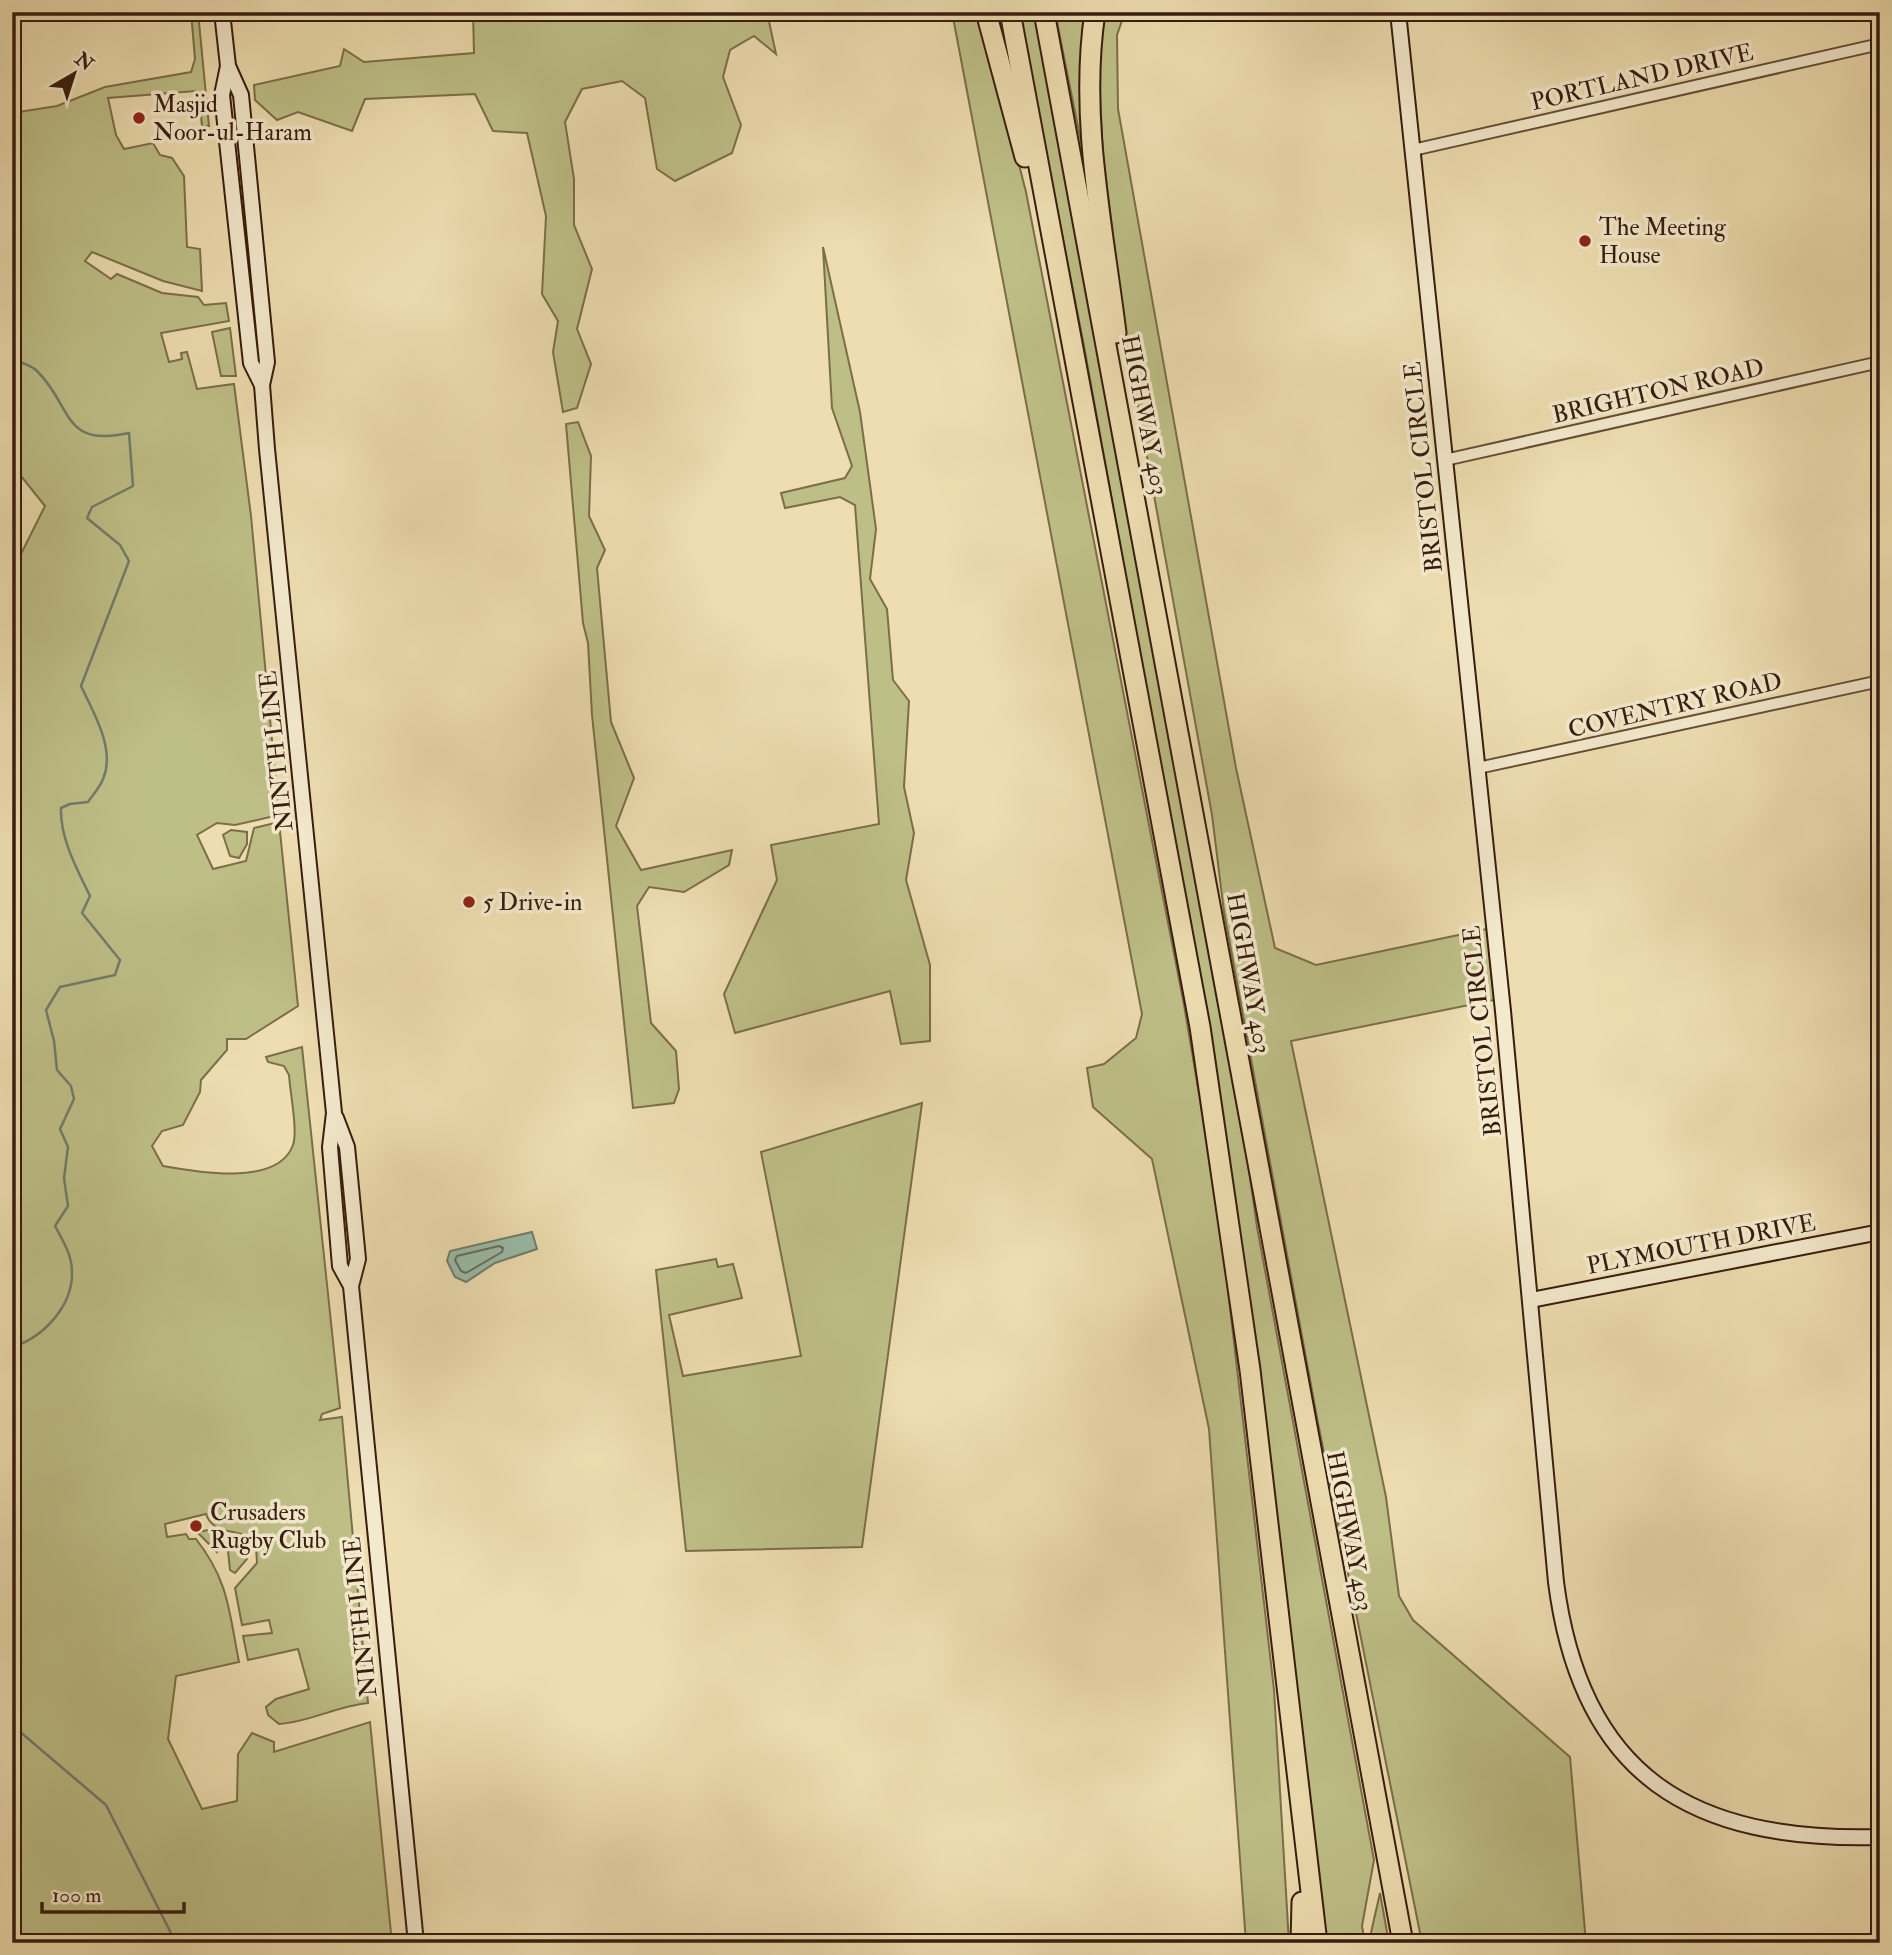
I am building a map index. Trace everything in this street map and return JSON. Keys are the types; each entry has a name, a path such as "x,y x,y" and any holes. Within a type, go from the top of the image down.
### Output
{"highway":[{"path":"986,12 1051,241"},
{"path":"1010,12 1200,1027 1250,1370 1302,1838 1317,1943"},
{"name":"HIGHWAY 403","path":"1044,12 1403,1943"},
{"path":"1095,12 1088,65 1090,127 1120,363 1118,400"},
{"path":"1301,1943 1302,1838"},
{"path":"1396,1905 1413,1943"}],"street":[{"name":"NINTH LINE","path":"222,12 228,66 241,95 267,362 262,385 334,1113 330,1147 340,1266 351,1286 416,1943"},
{"name":"BRISTOL CIRCLE","path":"1398,12 1478,768 1559,1601 1568,1653 1597,1720 1633,1764 1657,1785 1683,1802 1726,1821 1778,1832 1880,1837"},
{"name":"PORTLAND DRIVE","path":"1413,150 1880,44"},
{"name":"BRIGHTON ROAD","path":"1445,460 1880,362"},
{"name":"COVENTRY ROAD","path":"1478,768 1880,681"},
{"name":"PLYMOUTH DRIVE","path":"1531,1300 1880,1232"}],"green space":[{"path":"191,12 198,12 209,126 202,126 196,91 108,98 116,135 124,149 153,143 160,155 172,158 184,176 187,247 200,249 202,291 163,281 92,252 85,261 111,279 117,274 162,293 198,297 204,305 226,303 229,321 161,333 169,362 182,359 181,353 187,352 197,389 234,384 251,516 279,815 235,825 217,823 197,835 213,869 246,861 254,828 279,822 298,1006 246,1039 227,1039 227,1050 201,1080 200,1092 183,1125 162,1131 152,1146 163,1166 235,1174 271,1167 284,1158 293,1145 294,1121 289,1075 284,1066 268,1062 266,1057 302,1047 340,1408 322,1414 320,1420 342,1417 368,1703 290,1723 279,1724 268,1715 266,1707 276,1699 309,1689 298,1649 248,1660 243,1636 272,1633 269,1620 242,1625 235,1588 257,1563 256,1547 244,1535 212,1524 206,1514 165,1524 167,1537 186,1534 189,1539 196,1539 207,1554 226,1597 239,1662 176,1676 168,1739 202,1809 237,1801 238,1754 252,1733 274,1742 274,1752 370,1722 392,1943 12,1943 12,572 45,506 12,465 12,113 57,106 105,87 191,72 195,59"},
{"path":"473,12 767,12 776,54 754,36 730,50 723,77 741,125 732,153 675,181 657,169 645,98 622,81 582,89 565,122 574,179 574,225 592,269 577,329 591,364 577,408 563,412 553,352 558,321 542,294 546,216 527,133 493,131 475,94 365,99 352,131 298,112 277,120 255,100 254,85 340,66 344,49 364,62 474,53"},
{"path":"952,12 980,12 1026,192 1184,1005 1219,1212 1274,1690 1289,1943 1246,1943 1209,1429 1152,1159 1093,1107 1087,1068 1104,1064 1136,1038 1142,1014"},
{"path":"1018,12 1035,12 1241,1112 1257,1227 1374,1860 1362,1926 1365,1943 1324,1943 1223,1116 1084,346"},
{"path":"1055,12 1088,12 1080,73 1086,167"},
{"path":"1105,12 1125,12 1117,35 1118,109 1236,768 1275,948 1316,965 1487,929 1494,1000 1291,1041 1386,1497 1399,1596 1413,1620 1570,1757 1586,1943 1422,1943 1318,1423 1224,912 1212,815 1126,341 1103,154 1098,61"},
{"path":"823,247 860,412 876,529 870,579 887,609 893,680 909,701 904,787 914,833 906,880 930,965 930,1041 901,1044 890,991 735,1033 724,994 777,880 771,845 879,824 855,505 840,497 785,508 781,493 845,478 852,466 832,408"},
{"path":"230,328 236,376 221,376 212,332"},
{"path":"578,422 591,456 589,516 605,550 597,568 611,722 634,778 616,826 641,870 732,850 729,865 684,892 649,887 637,906 651,1023 676,1051 679,1089 674,1103 633,1108 592,715 588,643 583,623 566,424"},
{"path":"231,830 247,832 247,844 239,858 230,856 223,835"},
{"path":"922,1103 862,1547 686,1551 656,1270 716,1259 718,1267 733,1264 742,1298 669,1315 683,1376 801,1356 761,1152"},
{"path":"214,1529 222,1536 217,1552 197,1532"},
{"path":"235,1545 247,1551 247,1559 235,1573 230,1570 228,1551"},
{"path":"1380,1893 1389,1943 1371,1943 1370,1937"}],"water":[{"path":"532,1232 537,1249 495,1263 466,1282 455,1277 447,1261 450,1251"}],"waterway":[{"path":"12,359 37,371 71,421 80,429 91,435 129,433 133,486 92,507 87,518 120,545 129,561 81,686 105,743 107,755 102,782 88,802 61,808 66,842 90,896 82,913 120,960 115,975 60,987 46,1010 54,1041 57,1070 71,1086 74,1099 60,1129 68,1147 64,1178 68,1206 55,1226 67,1248 72,1272 71,1285 62,1308 54,1319 35,1336 12,1347"},
{"path":"12,1725 106,1805 176,1943"}],"place":[{"name":"Masjid Noor-ul-Haram","path":"139,118"},
{"name":"The Meeting House","path":"1585,241"},
{"name":"5 Drive-in","path":"469,902"},
{"name":"Crusaders Rugby Club","path":"196,1526"}]}
